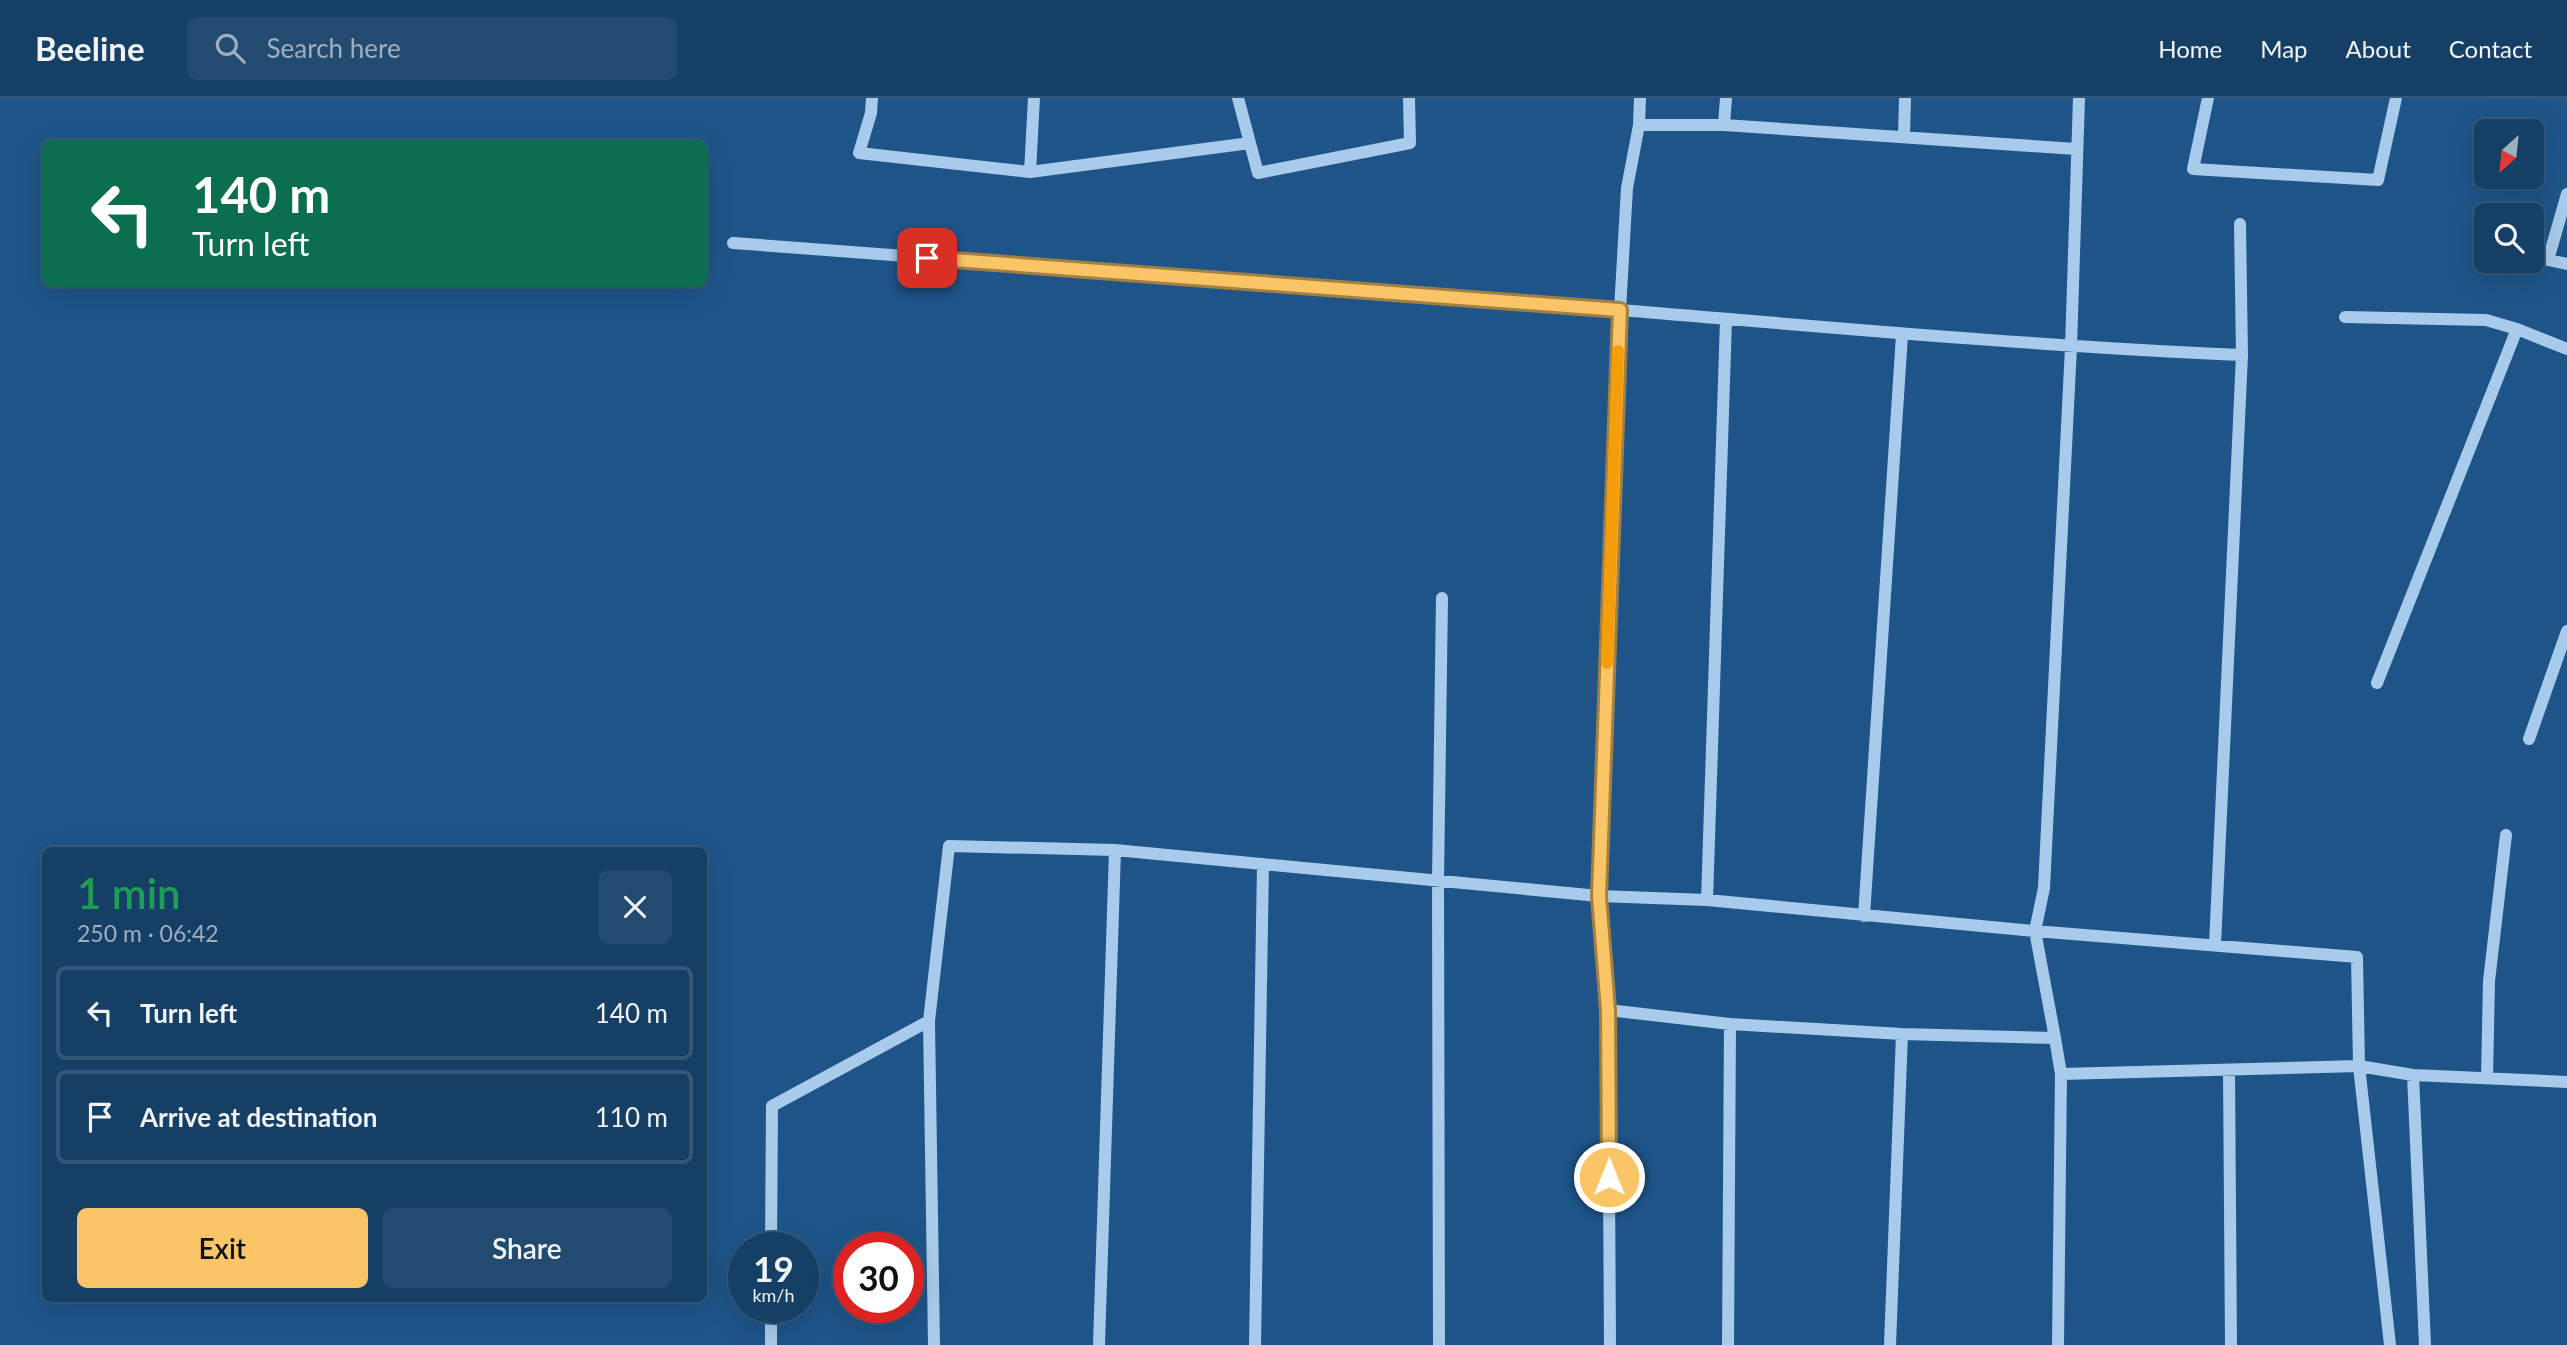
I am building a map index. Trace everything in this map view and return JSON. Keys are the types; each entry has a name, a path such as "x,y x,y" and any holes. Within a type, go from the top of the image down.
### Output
{"street":[{"path":"872,98 871,113 859,153 1030,172 1250,143"},
{"path":"1030,172 1034,98"},
{"path":"1238,98 1258,173 1410,144 1409,98"},
{"path":"1610,1345 1608,1010 1599,896 1620,310 1627,188 1639,125 1640,98"},
{"path":"1724,125 1726,98"},
{"path":"1904,136 1905,98"},
{"path":"2058,1345 2061,1074 2035,931 2044,888 2071,347 2079,98"},
{"path":"2208,98 2193,169 2378,180 2396,98"},
{"path":"1639,125 1724,125 2076,149"},
{"path":"2567,194 2548,260 2567,264"},
{"path":"2216,945 2242,355 2240,224"},
{"path":"733,243 1620,310 1902,335 2242,355"},
{"path":"2345,317 2486,320 2567,349"},
{"path":"1707,900 1726,320"},
{"path":"2377,682 2517,329"},
{"path":"1864,916 1902,335"},
{"path":"1439,1345 1438,881 1442,598"},
{"path":"2529,739 2567,631"},
{"path":"2487,1078 2489,981 2506,835"},
{"path":"934,1345 929,1021 950,846 1115,850 1599,896 1707,900 2035,931 2357,957 2359,1066 2390,1345"},
{"path":"1099,1345 1115,850"},
{"path":"1255,1345 1264,864"},
{"path":"1608,1010 1730,1024 1902,1034 2054,1038"},
{"path":"771,1232 772,1106 929,1021"},
{"path":"1728,1345 1730,1024"},
{"path":"1890,1345 1902,1034"},
{"path":"2061,1074 2359,1066 2413,1074 2567,1082"},
{"path":"2229,1070 2231,1345"},
{"path":"2413,1074 2425,1345"},
{"path":"771,1323 771,1345"}],"slow traffic":[{"path":"1607,663 1618,351"}],"route":[{"path":"927,258 1620,310 1599,896 1608,1010 1609,1177"}]}
